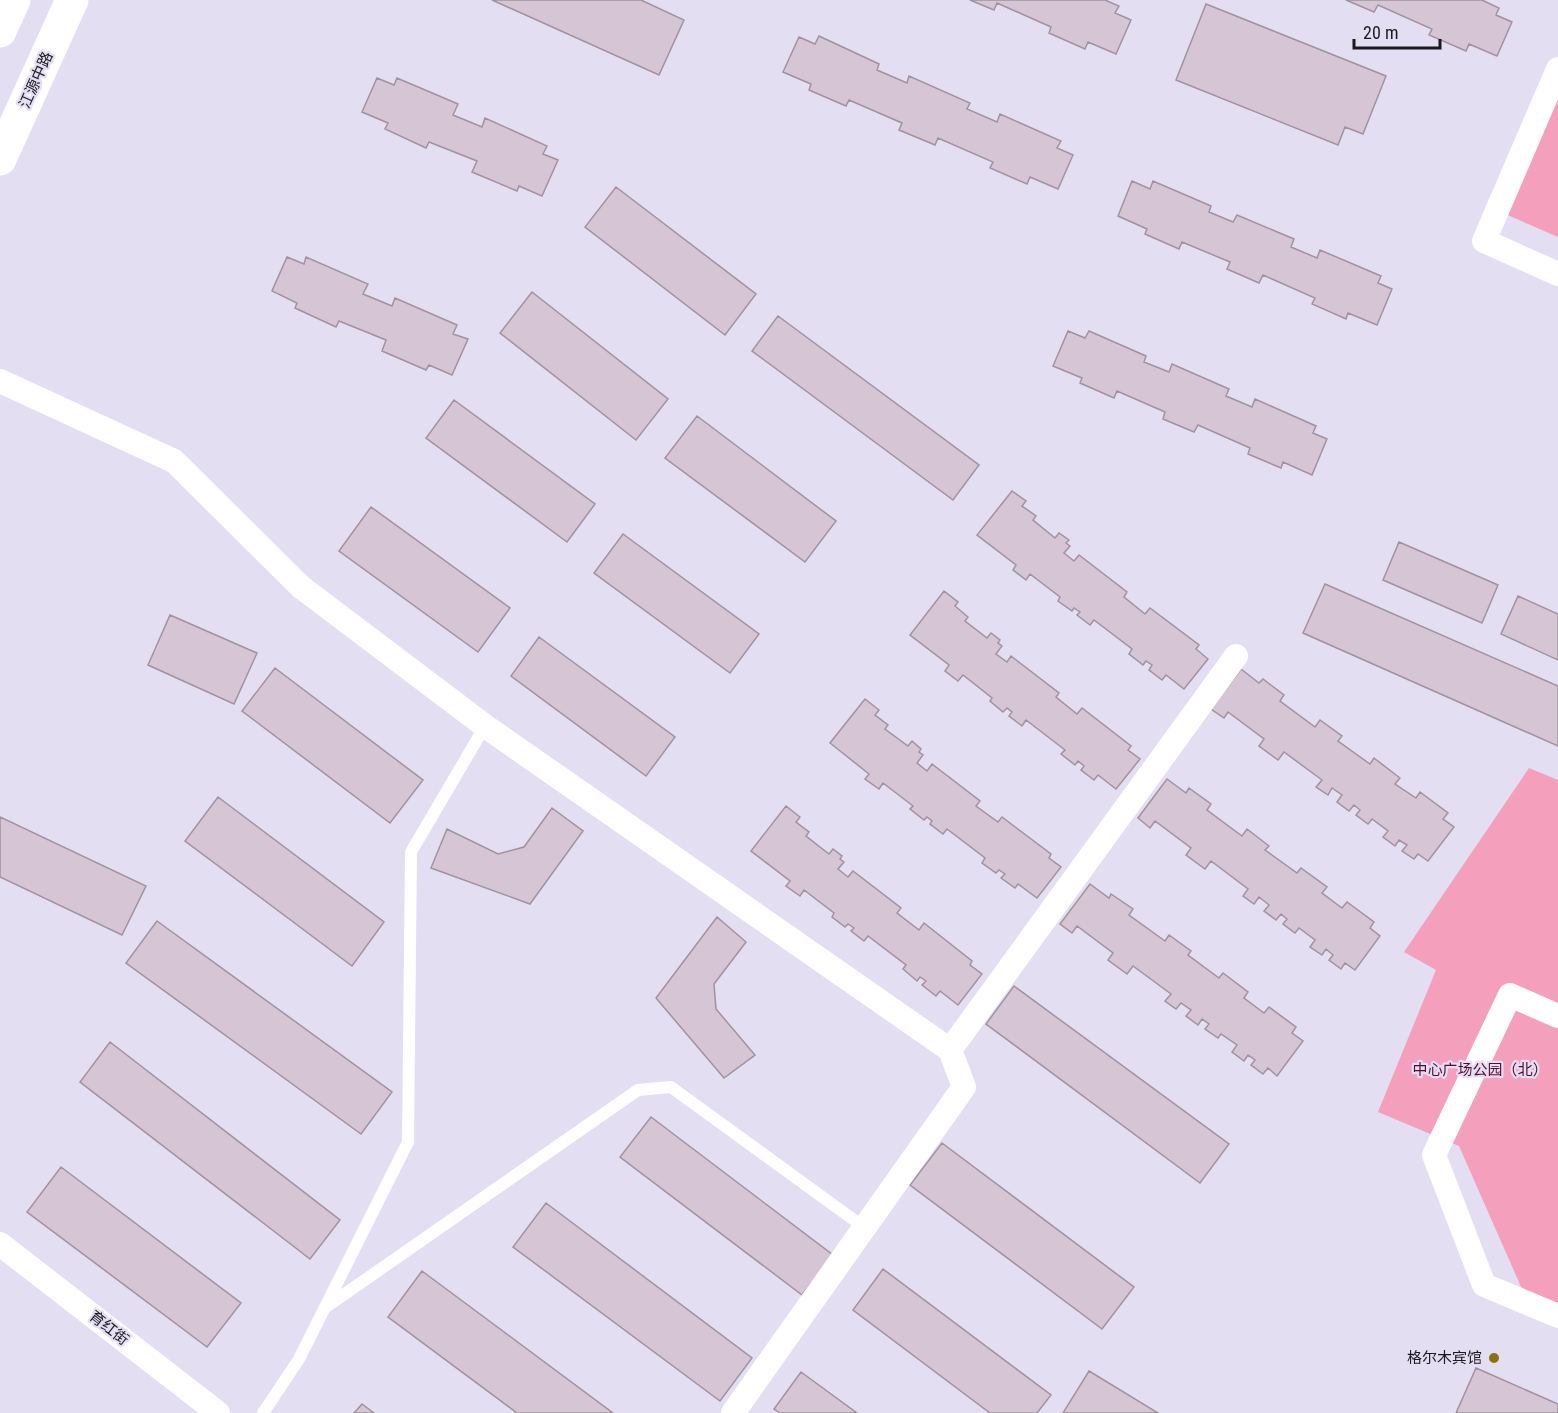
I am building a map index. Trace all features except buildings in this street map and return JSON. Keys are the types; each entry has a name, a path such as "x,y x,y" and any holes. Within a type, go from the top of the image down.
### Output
{"main road":[{"path":"0,31 14,0"},
{"name":"江源中路","path":"0,159 72,0"}],"street":[{"path":"1558,69 1484,241 1558,274"},
{"path":"0,381 174,460 301,587 485,726 950,1050 964,1087 733,1413"},
{"path":"950,1050 1236,656"},
{"path":"1558,1016 1510,995 1434,1155 1484,1285 1558,1316"},
{"name":"育红街","path":"0,1244 218,1413"}],"lane":[{"path":"263,1413 299,1359 408,1142 411,852 485,726"},
{"path":"324,1309 638,1090 671,1087 865,1227"}],"green space":[{"path":"1558,91 1558,237 1503,213"},
{"name":"中心广场公园（北）","path":"1529,768 1558,780 1558,1304 1522,1289 1459,1146 1378,1112 1436,970 1404,952"}],"place":[{"name":"格尔木宾馆","path":"1494,1358"}]}
